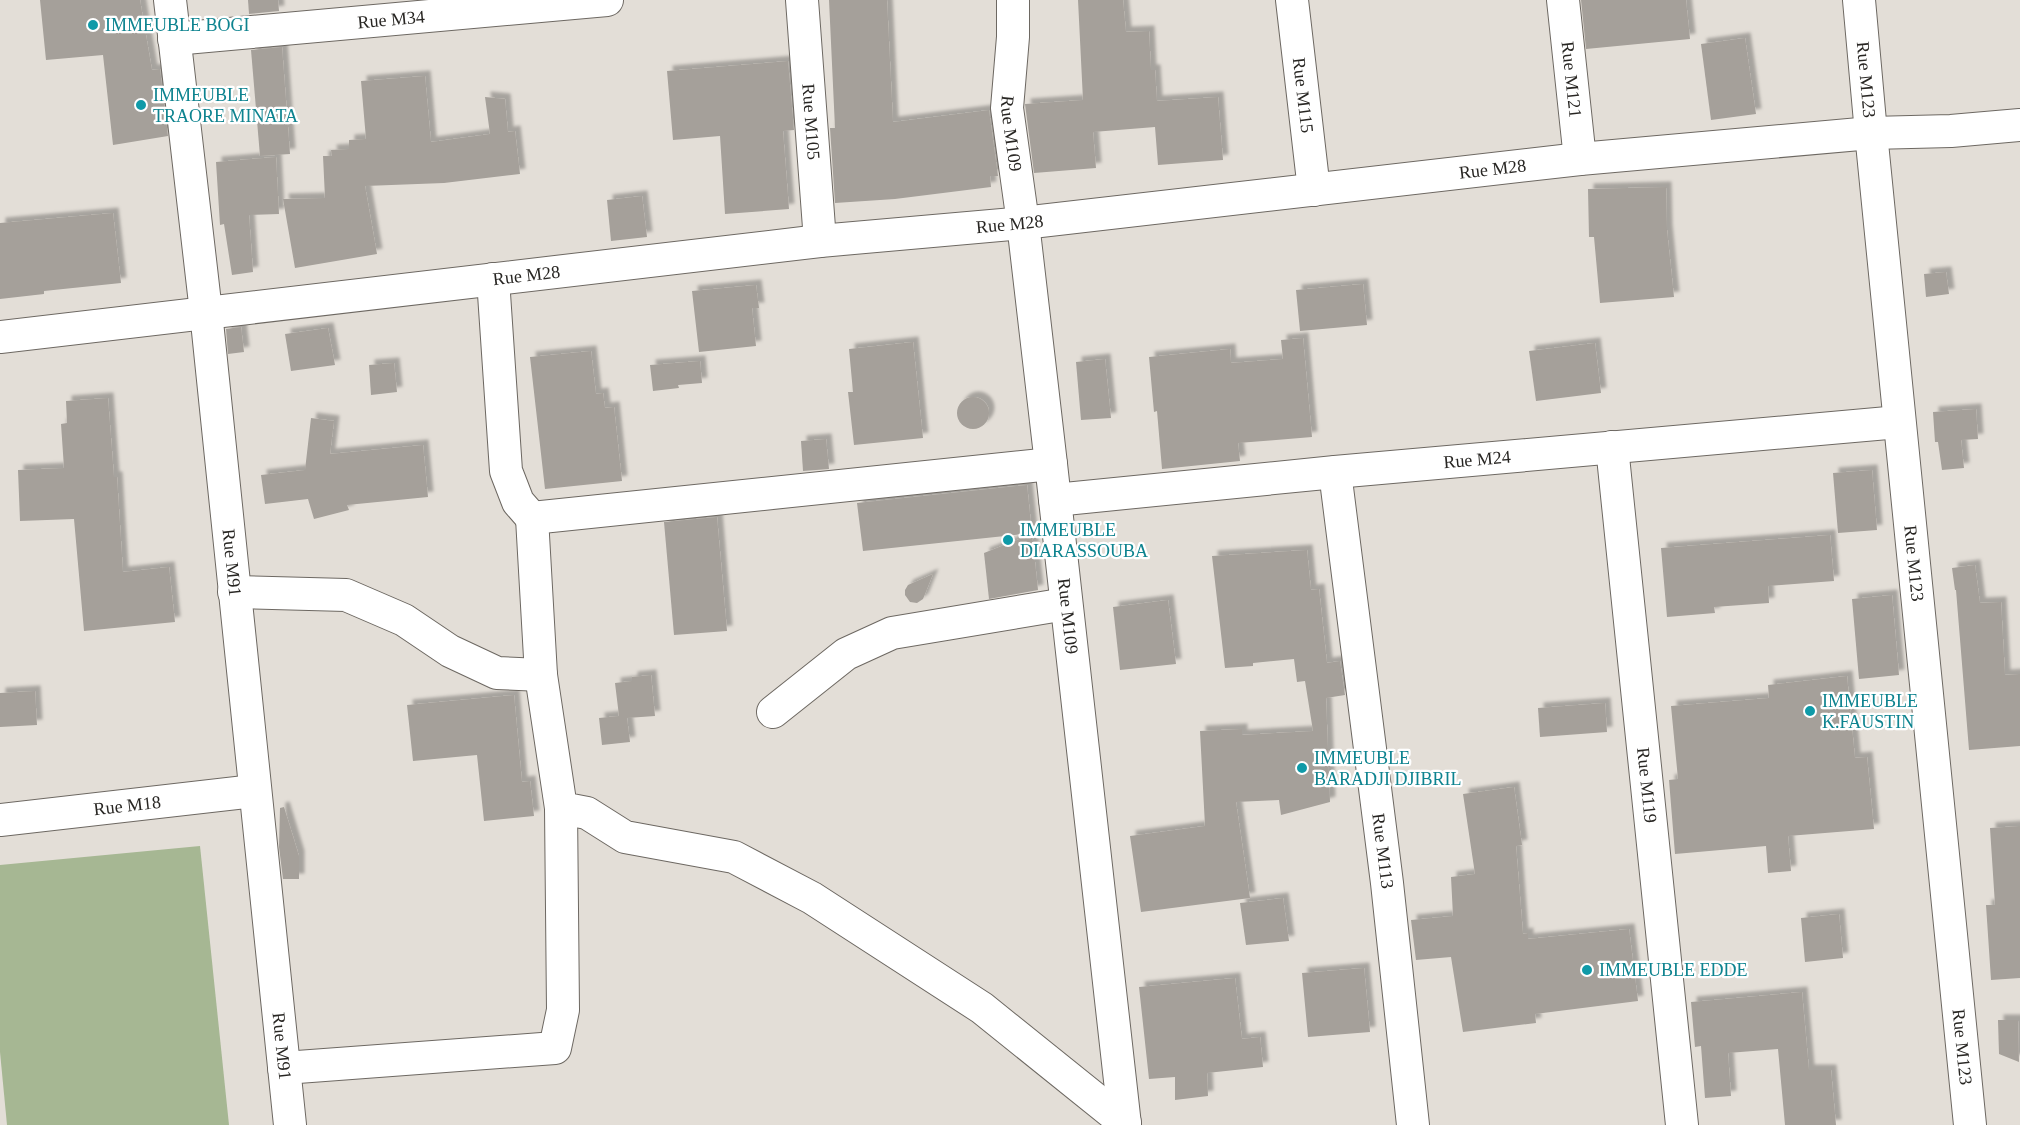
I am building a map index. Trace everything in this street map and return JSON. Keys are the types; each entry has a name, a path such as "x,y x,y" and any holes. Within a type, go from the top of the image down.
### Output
{"street":[{"name":"Rue M91","path":"170,0 206,312 290,1125"},
{"name":"Rue M34","path":"174,39 608,0"},
{"name":"Rue M105","path":"802,0 820,241"},
{"name":"Rue M109","path":"1013,0 1013,37 1007,108 1051,464 1125,1124"},
{"name":"Rue M115","path":"1292,0 1314,190"},
{"name":"Rue M121","path":"1563,0 1581,159"},
{"name":"Rue M123","path":"1859,0 1970,1125"},
{"name":"Rue M28","path":"0,336 820,241 1023,223 1581,159 1871,133 1951,131 2020,125"},
{"path":"284,1068 555,1048 563,1010 561,808 541,675 532,518 518,502 507,471 493,279"},
{"name":"Rue M24","path":"1055,500 1335,472 1899,422"},
{"name":"Rue M119","path":"1612,447 1682,1125"},
{"path":"532,518 1051,464"},
{"name":"Rue M113","path":"1335,472 1387,883 1413,1125"},
{"path":"234,592 346,595 404,620 450,651 496,673 541,675"},
{"path":"772,712 846,654 892,633 1066,604"},
{"name":"Rue M18","path":"0,820 254,791"},
{"path":"561,808 587,813 626,837 734,857 812,898 982,1008 1125,1124"}],"green space":[{"path":"200,846 229,1125 7,1125 0,1052 0,865"}],"building":[{"path":"40,0 140,0 152,70 160,69 168,136 113,145 103,55 46,60"},
{"path":"248,0 278,0 279,11 249,14"},
{"path":"829,0 887,0 893,122 989,110 998,176 990,176 991,187 895,199 835,203 830,128 835,128"},
{"path":"1078,0 1123,0 1126,32 1149,31 1151,70 1155,70 1157,101 1218,97 1223,160 1158,165 1155,127 1093,132 1096,168 1034,173 1025,104 1083,100"},
{"path":"1581,0 1686,0 1690,39 1586,49"},
{"path":"1745,38 1756,114 1711,120 1701,44"},
{"path":"282,47 290,154 260,156 251,50"},
{"path":"788,61 794,130 783,131 789,209 725,214 720,136 673,140 667,71"},
{"path":"425,76 431,142 490,134 485,97 505,99 508,132 515,131 520,174 444,183 365,186 377,254 295,268 283,199 325,198 323,156 332,156 331,150 349,149 349,140 366,139 361,81"},
{"path":"276,157 279,214 249,215 253,272 232,275 224,224 220,225 216,162"},
{"path":"1666,187 1667,230 1674,297 1600,303 1594,237 1589,237 1588,189"},
{"path":"642,196 647,237 611,241 607,200"},
{"path":"113,213 121,283 44,291 44,294 0,299 0,223"},
{"path":"1946,272 1949,294 1926,297 1924,274"},
{"path":"1363,284 1367,325 1300,331 1296,290"},
{"path":"756,285 759,308 752,308 756,346 699,352 692,291"},
{"path":"241,327 244,352 228,354 226,329"},
{"path":"328,328 335,365 291,371 285,334"},
{"path":"1303,338 1312,437 1238,443 1240,461 1162,469 1149,357 1230,349 1231,363 1283,359 1281,340"},
{"path":"913,342 923,438 854,445 848,392 853,392 849,349"},
{"path":"1595,343 1601,393 1536,401 1529,351"},
{"path":"591,351 596,394 603,393 605,408 614,407 622,481 545,489 530,357"},
{"path":"1105,359 1111,418 1081,420 1076,362"},
{"path":"700,361 702,383 678,385 679,388 653,391 650,365"},
{"path":"394,363 397,392 371,395 369,365"},
{"path":"973,397 984,402 989,413 984,424 973,429 962,424 957,413 962,402"},
{"path":"108,398 114,477 117,477 123,572 169,567 175,622 84,631 74,519 20,521 18,470 64,468 61,424 67,423 66,401"},
{"path":"1976,409 1978,439 1961,440 1964,468 1942,470 1938,442 1935,442 1933,412"},
{"path":"311,418 334,421 330,454 423,445 428,497 347,505 349,510 314,519 308,499 265,504 261,475 305,470"},
{"path":"826,439 829,469 803,471 801,441"},
{"path":"1872,470 1877,530 1838,533 1833,473"},
{"path":"1027,485 1032,533 863,551 857,503"},
{"path":"717,517 727,631 674,635 664,522"},
{"path":"1032,534 1038,590 989,599 984,553"},
{"path":"1830,535 1834,581 1768,586 1769,603 1714,607 1715,613 1667,617 1661,548"},
{"path":"1307,550 1311,590 1319,589 1327,663 1340,661 1345,695 1326,698 1330,802 1281,815 1279,800 1236,802 1250,898 1141,912 1130,836 1205,826 1200,731 1242,729 1242,735 1313,731 1305,681 1297,682 1294,659 1225,668 1212,556"},
{"path":"1975,565 1980,603 2001,602 2005,675 2020,674 2020,746 1969,750 1956,590 1952,568"},
{"path":"933,574 923,599 917,603 910,602 905,595 908,585"},
{"path":"1892,595 1899,675 1859,679 1852,599"},
{"path":"1168,600 1176,664 1120,670 1113,607"},
{"path":"651,675 655,716 627,718 630,742 602,745 599,718 619,716 615,683 632,681 632,677"},
{"path":"1847,676 1855,758 1867,757 1874,829 1788,836 1791,871 1768,873 1766,846 1675,854 1669,780 1678,779 1671,706 1769,698 1768,685"},
{"path":"35,691 37,725 0,727 0,693"},
{"path":"514,695 522,782 530,781 534,816 484,821 477,755 413,761 407,705"},
{"path":"1605,703 1607,732 1540,737 1538,708"},
{"path":"1514,787 1522,845 1516,846 1523,934 1528,933 1528,939 1629,929 1638,1001 1535,1014 1536,1023 1463,1032 1451,957 1416,960 1411,920 1453,916 1451,877 1475,874 1463,794"},
{"path":"284,807 299,856 299,879 283,879 279,847 280,808"},
{"path":"2020,826 2020,978 1991,980 1986,905 1995,905 1990,828"},
{"path":"1283,898 1289,941 1246,945 1240,903"},
{"path":"1839,914 1843,958 1805,962 1801,918"},
{"path":"1364,968 1370,1032 1308,1037 1302,973"},
{"path":"1235,978 1242,1039 1260,1037 1263,1067 1207,1073 1208,1096 1175,1100 1175,1077 1149,1079 1139,987"},
{"path":"1802,992 1809,1070 1831,1070 1836,1125 1785,1125 1778,1049 1728,1053 1731,1096 1705,1098 1701,1046 1695,1047 1691,1002"},
{"path":"1998,1020 2018,1020 2019,1062 1999,1054"}],"place":[{"name":"IMMEUBLE BOGI","path":"93,25"},
{"name":"IMMEUBLE TRAORE MINATA","path":"141,105"},
{"name":"IMMEUBLE DIARASSOUBA","path":"1008,540"},
{"name":"IMMEUBLE K.FAUSTIN","path":"1810,711"},
{"name":"IMMEUBLE BARADJI DJIBRIL","path":"1302,768"},
{"name":"IMMEUBLE EDDE","path":"1587,970"}]}
